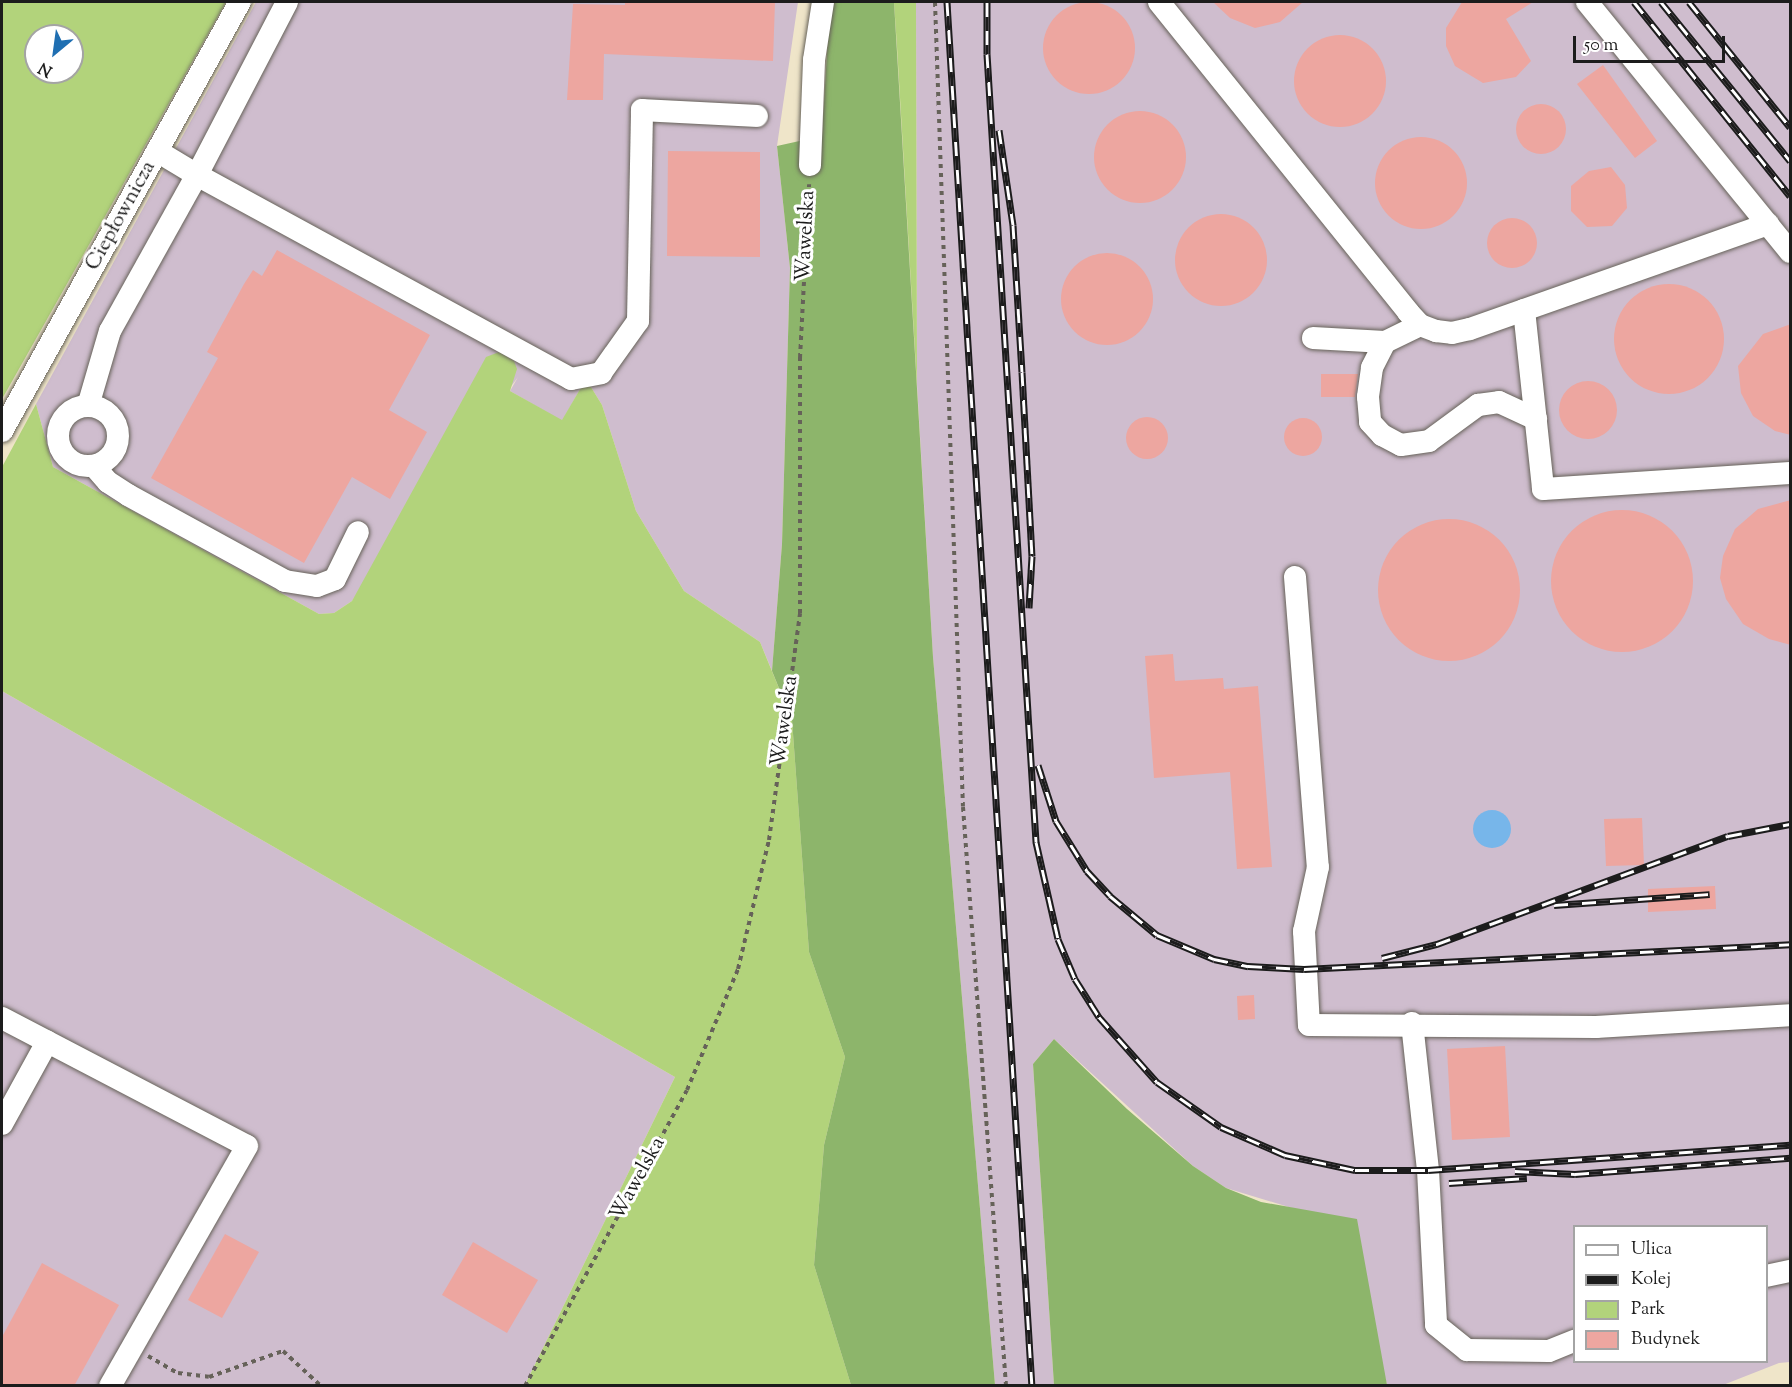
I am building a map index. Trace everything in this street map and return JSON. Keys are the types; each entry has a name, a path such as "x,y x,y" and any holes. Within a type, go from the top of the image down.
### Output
{"lane":[{"name":"Ciepłownicza","path":"2,431 240,2"},
{"path":"88,406 110,331 197,175 287,2"},
{"name":"Wawelska","path":"810,165 814,60 823,2"},
{"path":"1159,2 1420,325 1452,333 1768,224"},
{"path":"1587,2 1791,252"},
{"path":"157,151 571,379 601,373 638,321 642,110 757,116"},
{"path":"1524,310 1543,489 1791,474"},
{"path":"1313,338 1385,342 1420,325"},
{"path":"1385,342 1372,368 1368,397 1370,422 1382,435 1401,445 1430,441 1478,405 1499,402 1536,419"},
{"path":"88,406 112,418 118,437 111,456 94,466 81,466 69,460 58,436 61,423 70,412 88,406"},
{"path":"94,466 108,482 128,495 285,581 317,586 335,579 358,532"},
{"path":"1295,577 1318,867 1304,931 1309,1025 1412,1023 1596,1028 1791,1015"},
{"path":"2,1018 247,1146 110,1386"},
{"path":"1412,1023 1428,1170 1436,1325 1467,1350 1549,1351 1573,1342"},
{"path":"2,1124 47,1042"},
{"path":"1768,1276 1791,1271"}],"path":[{"path":"935,2 963,807 1006,1386"},
{"name":"Wawelska","path":"525,1386 687,1090 738,969 769,840 800,614 800,358 810,165"},
{"path":"132,1346 178,1373 209,1377 283,1351 321,1386"}],"shaded area":[{"path":"256,2 798,2 777,146 790,268 782,544 772,671 760,642 684,591 636,511 602,405 586,379 562,421 510,391 518,377 352,601 334,613 319,614 53,467 36,404"},
{"path":"916,2 1790,2 1790,1362 1779,1363 1723,1385 1387,1385 1379,1354 1305,1212 1226,1188 1193,1166 1054,1039 1033,1064 1054,1385 995,1385 933,657 917,385"},
{"path":"2,691 675,1077 525,1385 2,1385"}],"green space":[{"path":"2,2 226,2 2,399"},
{"path":"830,2 894,2 933,657 995,1385 851,1385 814,1265 824,1145 845,1057 809,952 792,720 772,671 782,544 790,268 777,146 822,136"},
{"path":"894,2 916,2 917,385 897,47"},
{"path":"499,352 514,361 517,369 510,391 562,420 586,379 602,405 636,511 684,591 760,642 792,720 809,952 845,1057 824,1145 814,1265 851,1385 525,1385 675,1077 2,691 2,467 36,404 53,467 319,614 334,613 352,601 486,357"},
{"path":"1054,1039 1127,1109 1193,1166 1226,1188 1261,1202 1357,1219 1387,1385 1054,1385 1033,1064"}],"water":[{"path":"1492,810 1505,816 1511,829 1505,842 1492,848 1479,842 1473,829 1479,816"}],"building":[{"path":"625,2 775,2 773,61 604,54 603,100 567,100 573,4 625,5"},
{"path":"1089,2 1107,5 1122,15 1132,30 1135,48 1132,66 1122,81 1107,91 1089,94 1071,91 1056,81 1046,66 1043,48 1046,30 1056,15 1071,5"},
{"path":"1213,2 1303,2 1280,22 1255,28 1230,18"},
{"path":"1462,2 1533,2 1506,19 1531,61 1516,77 1483,83 1455,66 1446,46 1446,28"},
{"path":"1340,35 1358,38 1373,48 1383,63 1386,81 1383,99 1373,114 1358,124 1340,127 1322,124 1307,114 1297,99 1294,81 1297,63 1307,48 1322,38"},
{"path":"1603,65 1657,141 1635,158 1577,84"},
{"path":"1536,104 1546,104 1559,111 1566,124 1566,134 1559,147 1546,154 1536,154 1527,150 1520,143 1516,134 1516,124 1520,115 1527,108"},
{"path":"1140,111 1158,114 1173,124 1183,139 1186,157 1183,175 1173,190 1158,200 1140,203 1122,200 1107,190 1097,175 1094,157 1097,139 1107,124 1122,114"},
{"path":"1421,137 1439,140 1454,150 1464,165 1467,183 1464,201 1454,216 1439,226 1421,229 1403,226 1388,216 1378,201 1375,183 1378,165 1388,150 1403,140"},
{"path":"668,151 760,152 760,257 667,256"},
{"path":"1611,167 1625,185 1627,208 1612,226 1587,227 1571,211 1571,186 1589,171"},
{"path":"1221,214 1239,218 1254,227 1263,242 1267,260 1263,278 1254,293 1239,302 1221,306 1203,302 1188,293 1179,278 1175,260 1179,242 1188,227 1203,218"},
{"path":"1512,218 1521,220 1532,229 1537,243 1535,252 1526,263 1512,268 1503,266 1492,257 1487,243 1489,234 1498,223"},
{"path":"277,250 430,335 389,410 427,432 390,499 352,477 304,563 151,478 218,358 207,352 244,284 253,270 262,276"},
{"path":"1107,253 1125,256 1140,266 1150,281 1153,299 1150,317 1140,332 1125,342 1107,345 1089,342 1074,332 1064,317 1061,299 1064,281 1074,266 1089,256"},
{"path":"1669,284 1690,289 1708,300 1719,318 1724,339 1719,360 1708,378 1690,389 1669,394 1648,389 1630,378 1619,360 1614,339 1619,318 1630,300 1648,289"},
{"path":"1791,324 1791,435 1775,431 1753,416 1741,393 1738,366 1763,334"},
{"path":"1321,374 1358,374 1355,397 1321,397"},
{"path":"1582,381 1594,381 1609,389 1617,404 1617,416 1609,431 1594,439 1582,439 1567,431 1559,416 1559,404 1567,389"},
{"path":"1147,417 1162,423 1168,438 1162,453 1147,459 1132,453 1126,438 1132,423"},
{"path":"1303,418 1317,423 1322,437 1317,451 1303,456 1289,451 1284,437 1289,423"},
{"path":"1791,500 1791,645 1769,639 1743,624 1726,599 1720,578 1723,556 1735,529 1758,509"},
{"path":"1622,510 1649,515 1672,531 1688,554 1693,581 1688,608 1672,631 1649,647 1622,652 1595,647 1572,631 1556,608 1551,581 1556,554 1572,531 1595,515"},
{"path":"1449,519 1476,524 1499,540 1515,563 1520,590 1515,617 1499,640 1476,656 1449,661 1422,656 1399,640 1383,617 1378,590 1383,563 1399,540 1422,524"},
{"path":"1173,654 1175,681 1223,678 1224,689 1258,686 1272,867 1237,869 1230,772 1154,778 1145,656"},
{"path":"1642,818 1644,865 1606,866 1604,819"},
{"path":"1715,886 1716,909 1648,912 1648,889"},
{"path":"1254,995 1255,1019 1238,1020 1237,996"},
{"path":"1505,1046 1510,1137 1452,1140 1447,1049"},
{"path":"225,1234 259,1252 222,1318 188,1300"},
{"path":"473,1242 538,1280 507,1333 442,1295"},
{"path":"42,1263 119,1305 74,1386 2,1386 2,1337"}],"railway":[{"path":"947,2 1032,1386"},
{"path":"987,2 987,54 1036,842 1058,939 1075,979 1099,1017 1157,1082 1221,1127 1285,1155 1355,1170 1428,1170 1790,1145"},
{"path":"1634,2 1790,196"},
{"path":"1661,2 1790,161"},
{"path":"1689,2 1790,127"},
{"path":"999,130 1013,225 1032,556 1029,608"},
{"path":"1038,765 1056,821 1087,871 1110,896 1157,935 1214,959 1248,966 1304,969 1790,944"},
{"path":"1382,958 1437,944 1728,836 1790,824"},
{"path":"1554,905 1710,894"},
{"path":"1515,1171 1575,1174 1790,1158"},
{"path":"1449,1183 1527,1178"}]}
